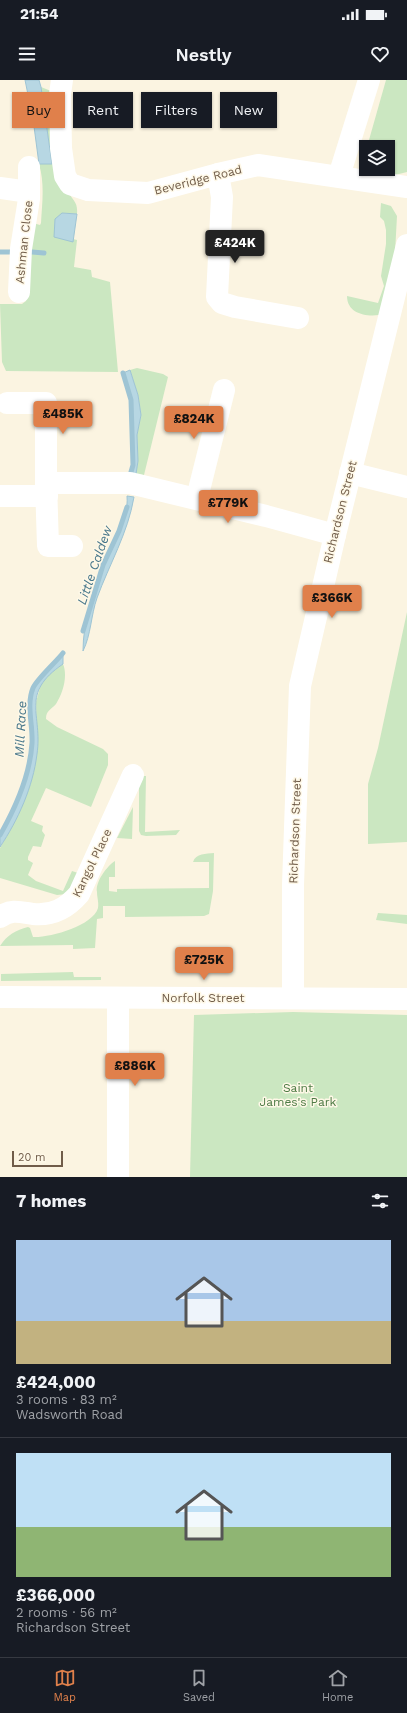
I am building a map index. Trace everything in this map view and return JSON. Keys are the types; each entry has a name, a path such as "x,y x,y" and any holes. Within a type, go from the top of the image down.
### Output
{"street":[{"name":"Beveridge Road","path":"62,80 60,94 62,162 65,176 70,184 88,190 148,193 258,165 407,187"},
{"path":"339,176 369,80"},
{"name":"Ashman Close","path":"20,292 21,249 28,215 29,168"},
{"path":"218,174 222,197 217,297 222,303 235,307 298,318"},
{"name":"Ashman Close","path":"0,188 29,192"},
{"name":"Richardson Street","path":"293,998 293,885 300,686 350,473 407,245"},
{"path":"197,498 224,390"},
{"path":"7,403 46,404 44,492 48,546 72,546"},
{"path":"350,473 407,487"},
{"path":"0,496 130,483 197,498 335,535"},
{"name":"Kangol Place","path":"0,917 15,911 46,914 59,911 70,904 79,894 133,775"},
{"name":"Norfolk Street","path":"0,997 407,999"},
{"path":"118,998 118,1177"}],"green space":[{"path":"386,80 407,80 407,172 395,175 395,140 369,140"},
{"path":"41,87 51,92 42,92"},
{"path":"47,128 57,128 68,191 77,206 77,214 62,213 73,241 73,239 77,240 74,267 91,270 92,277 110,282 118,372 6,371 2,362 0,304 22,304 26,301 33,223 40,225 41,223 43,186 39,164 52,164"},
{"path":"381,203 391,206 397,216 394,271 379,315 368,315 358,313 353,310 348,302 347,296 378,303 384,286 381,276 386,244 386,230 384,221 380,217"},
{"path":"137,368 163,374 168,377 144,475 136,474 138,461 137,435 141,415 138,395 130,370"},
{"path":"407,612 407,842 368,844 368,784 378,748"},
{"path":"63,664 65,679 63,690 56,704 48,712 46,719 57,727 103,749 108,754 108,765 91,807 46,788 31,821 43,826 42,831 45,835 41,847 33,846 28,857 28,860 33,863 28,875 36,881 63,891 72,871 84,875 67,894 57,895 0,878 0,848 15,821 26,795 37,753 36,702 41,684 48,675"},
{"path":"139,776 146,776 145,832 180,830 176,835 141,835 139,831"},
{"path":"133,807 132,839 117,838"},
{"path":"214,853 213,891 209,914 204,916 125,917 125,906 103,906 103,918 97,919 95,948 73,949 73,945 0,946 9,936 24,928 30,928 33,937 40,937 70,930 88,920 98,908 97,888 100,879 105,870 115,861 115,877 109,877 109,891 117,892 117,889 209,888 209,862 193,862 199,855"},
{"path":"378,913 407,915 407,924 376,920"},
{"path":"73,972 74,977 101,977 101,980 1,981 1,974"},
{"name":"Saint James's Park","path":"293,1012 407,1015 407,1177 190,1177 194,1015"}],"water":[{"path":"25,80 39,80 42,92 27,92"},
{"path":"34,128 47,128 52,164 39,164"},
{"path":"62,213 77,214 73,242 54,237 55,219"},
{"path":"130,370 138,395 141,415 137,435 138,461 136,474 131,472 133,465 131,400 123,373"},
{"path":"127,496 134,497 131,510 123,536 97,598 88,638 83,651 83,640 92,596 103,565 123,523 127,505"},
{"path":"63,653 63,664 49,675 41,685 37,695 36,705 38,740 32,779 19,814 0,847 0,835 24,782 31,757 33,727 30,714 33,687"}],"waterway":[{"path":"0,252 10,252"},
{"path":"32,252 44,253"},
{"name":"Mill Race","path":"123,373 131,400 133,465 131,472"},
{"name":"Little Caldew","path":"83,631 103,565 119,531 127,507"},
{"name":"Mill Race","path":"0,835 17,802 31,755 32,736 30,701 33,688 38,680 63,653"}]}
